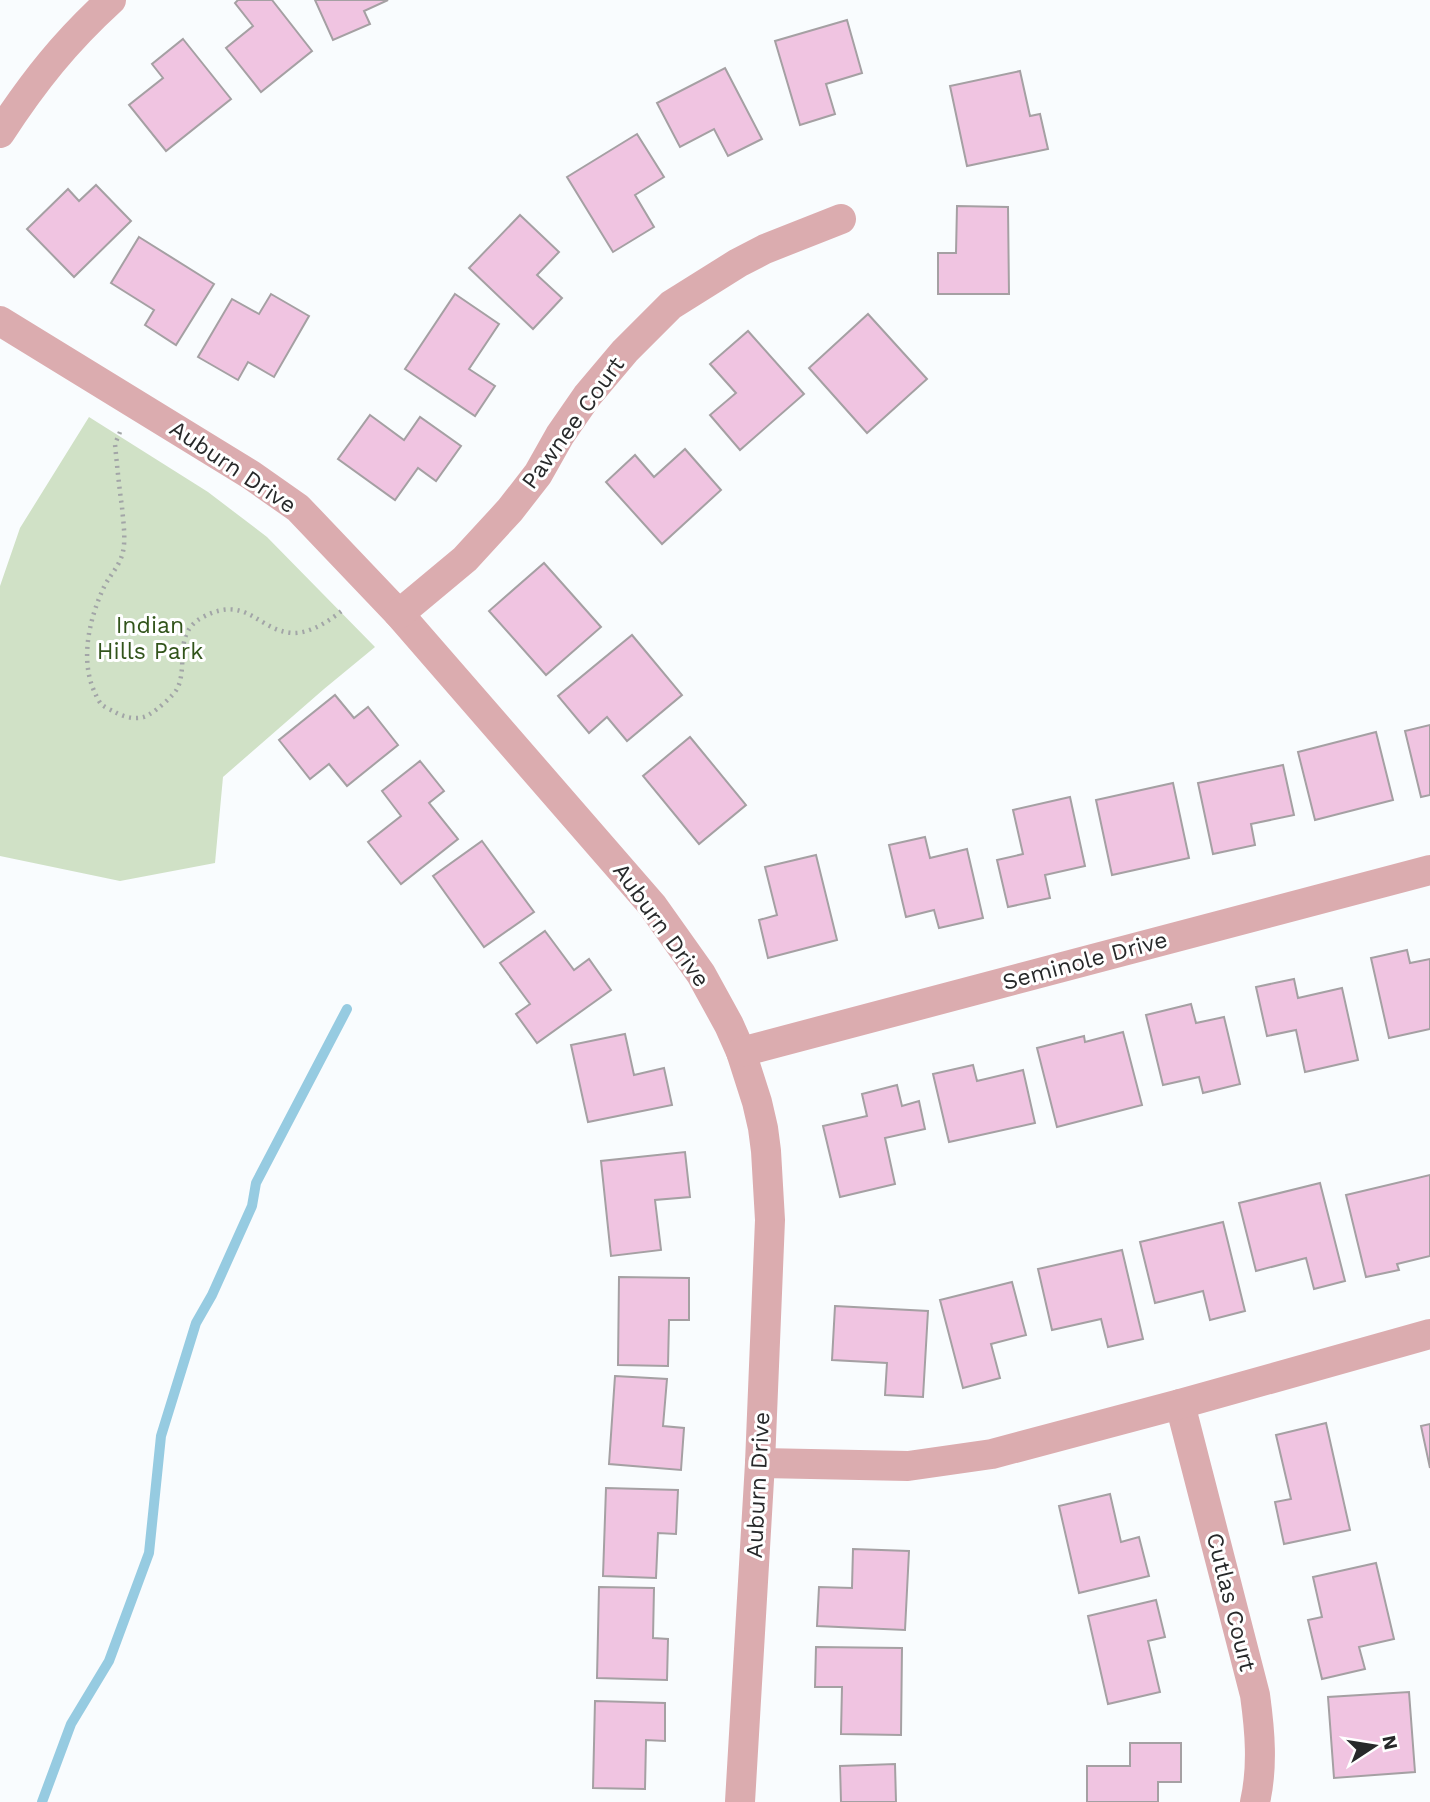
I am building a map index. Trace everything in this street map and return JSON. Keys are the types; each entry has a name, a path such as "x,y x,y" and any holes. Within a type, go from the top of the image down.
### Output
{"street":[{"path":"0,134 38,77 85,23 111,0"},
{"name":"Pawnee Court","path":"398,614 465,559 510,510 538,474 559,435 587,396 625,351 671,305 765,248 841,219"},
{"name":"Auburn Drive","path":"0,321 227,460 298,508 398,614 652,905 701,974 729,1025 741,1052 763,1128 770,1220 760,1463 740,1802"},
{"name":"Seminole Drive","path":"741,1052 1430,870"},
{"path":"760,1463 908,1466 992,1454 1430,1334"},
{"name":"Cutlas Court","path":"1180,1404 1255,1695 1261,1752 1255,1802"}],"path":[{"path":"120,432 115,444 124,546 119,566 105,585 93,615 86,657 92,687 101,704 118,714 132,718 148,716 176,691 187,632 200,618 218,610 239,610 274,628 293,633 315,628 344,609"}],"green space":[{"name":"Indian Hills Park","path":"89,417 208,492 267,537 375,647 223,777 215,863 120,881 0,856 0,586 20,528"}],"building":[{"path":"238,0 272,0 312,51 261,92 226,48 253,26 235,3"},
{"path":"315,0 388,0 364,11 370,24 333,40"},
{"path":"847,20 862,73 826,84 835,114 800,125 775,41"},
{"path":"183,39 231,99 166,151 129,105 163,78 152,64"},
{"path":"725,68 762,139 728,156 714,129 680,147 657,103"},
{"path":"1020,71 1030,116 1040,114 1048,149 967,166 950,86"},
{"path":"637,134 664,177 635,195 654,227 613,252 567,177"},
{"path":"96,185 131,221 74,277 27,229 68,189 79,201"},
{"path":"957,206 1008,207 1009,294 938,294 938,253 956,253"},
{"path":"520,215 559,252 537,275 562,298 533,329 469,268"},
{"path":"139,237 214,284 176,345 145,325 154,310 111,283"},
{"path":"271,294 309,316 274,377 248,362 238,380 198,357 232,299 259,314"},
{"path":"455,294 499,324 469,369 495,386 475,416 405,369"},
{"path":"868,314 927,379 867,433 809,368"},
{"path":"748,331 804,394 740,450 710,415 736,393 710,364"},
{"path":"370,415 404,440 420,417 461,446 436,481 418,468 395,500 338,459"},
{"path":"685,449 721,490 662,544 606,482 635,455 654,477"},
{"path":"544,563 601,627 546,675 489,611"},
{"path":"632,635 682,695 627,741 607,717 589,733 558,696"},
{"path":"335,695 354,718 368,707 398,745 347,786 329,764 310,779 279,740"},
{"path":"1430,725 1430,795 1421,797 1405,731"},
{"path":"1376,732 1393,800 1315,820 1298,752"},
{"path":"690,737 746,805 699,844 643,776"},
{"path":"420,761 444,791 429,803 458,839 401,884 368,842 401,816 382,791"},
{"path":"1283,765 1294,815 1251,824 1255,845 1213,854 1198,783"},
{"path":"1173,783 1189,858 1112,875 1096,800"},
{"path":"1070,797 1085,866 1045,875 1050,898 1008,907 997,860 1023,854 1013,810"},
{"path":"925,837 930,858 967,849 983,918 939,928 934,910 906,917 889,845"},
{"path":"482,841 534,912 484,947 433,876"},
{"path":"816,855 837,940 768,958 759,920 777,915 765,867"},
{"path":"545,931 574,970 589,959 611,990 537,1043 516,1014 530,1004 500,963"},
{"path":"1407,950 1410,963 1430,959 1430,1029 1389,1038 1371,958"},
{"path":"1294,979 1298,998 1342,988 1358,1060 1305,1072 1296,1030 1267,1036 1256,987"},
{"path":"1191,1004 1196,1023 1224,1017 1240,1084 1203,1093 1199,1077 1163,1085 1146,1015"},
{"path":"1123,1032 1142,1105 1057,1127 1037,1048 1084,1036 1085,1042"},
{"path":"625,1034 634,1075 664,1068 672,1105 588,1122 571,1045"},
{"path":"973,1065 977,1081 1023,1070 1035,1123 949,1142 933,1074"},
{"path":"897,1085 902,1106 919,1101 925,1129 885,1138 895,1184 840,1197 823,1126 867,1116 862,1094"},
{"path":"685,1152 690,1197 655,1200 661,1250 611,1256 601,1161"},
{"path":"1430,1175 1430,1256 1397,1264 1399,1270 1366,1277 1346,1195"},
{"path":"1320,1183 1345,1281 1314,1289 1306,1258 1256,1271 1239,1203"},
{"path":"1223,1222 1245,1311 1210,1320 1203,1291 1155,1303 1140,1242"},
{"path":"1122,1250 1143,1339 1108,1347 1101,1319 1052,1330 1038,1269"},
{"path":"619,1277 689,1278 689,1320 669,1320 668,1366 618,1365"},
{"path":"1012,1282 1026,1335 991,1344 1000,1378 963,1388 940,1300"},
{"path":"835,1306 928,1311 923,1397 885,1395 887,1363 832,1360"},
{"path":"615,1376 667,1379 663,1426 684,1428 681,1470 609,1464"},
{"path":"1326,1423 1350,1530 1284,1544 1275,1502 1291,1499 1276,1435"},
{"path":"1430,1424 1430,1468 1421,1426"},
{"path":"606,1488 678,1490 676,1534 658,1533 656,1578 603,1576"},
{"path":"1110,1494 1121,1542 1139,1537 1149,1576 1079,1593 1059,1506"},
{"path":"853,1549 909,1551 905,1630 817,1626 819,1587 852,1588"},
{"path":"1376,1563 1394,1639 1359,1647 1365,1669 1322,1679 1308,1620 1322,1617 1313,1577"},
{"path":"599,1587 654,1588 653,1638 668,1639 667,1680 597,1678"},
{"path":"1156,1600 1165,1637 1148,1641 1160,1692 1108,1704 1088,1616"},
{"path":"816,1647 902,1648 901,1735 841,1734 842,1687 815,1687"},
{"path":"1409,1692 1415,1772 1334,1778 1328,1697"},
{"path":"595,1701 665,1703 665,1741 646,1740 645,1789 593,1788"},
{"path":"1130,1743 1181,1743 1181,1782 1158,1782 1158,1802 1087,1802 1087,1766 1130,1766"},
{"path":"895,1764 896,1802 841,1802 840,1766"}],"waterway":[{"path":"42,1802 71,1724 109,1661 149,1553 161,1436 196,1323 212,1295 252,1206 256,1183 347,1009"}]}
